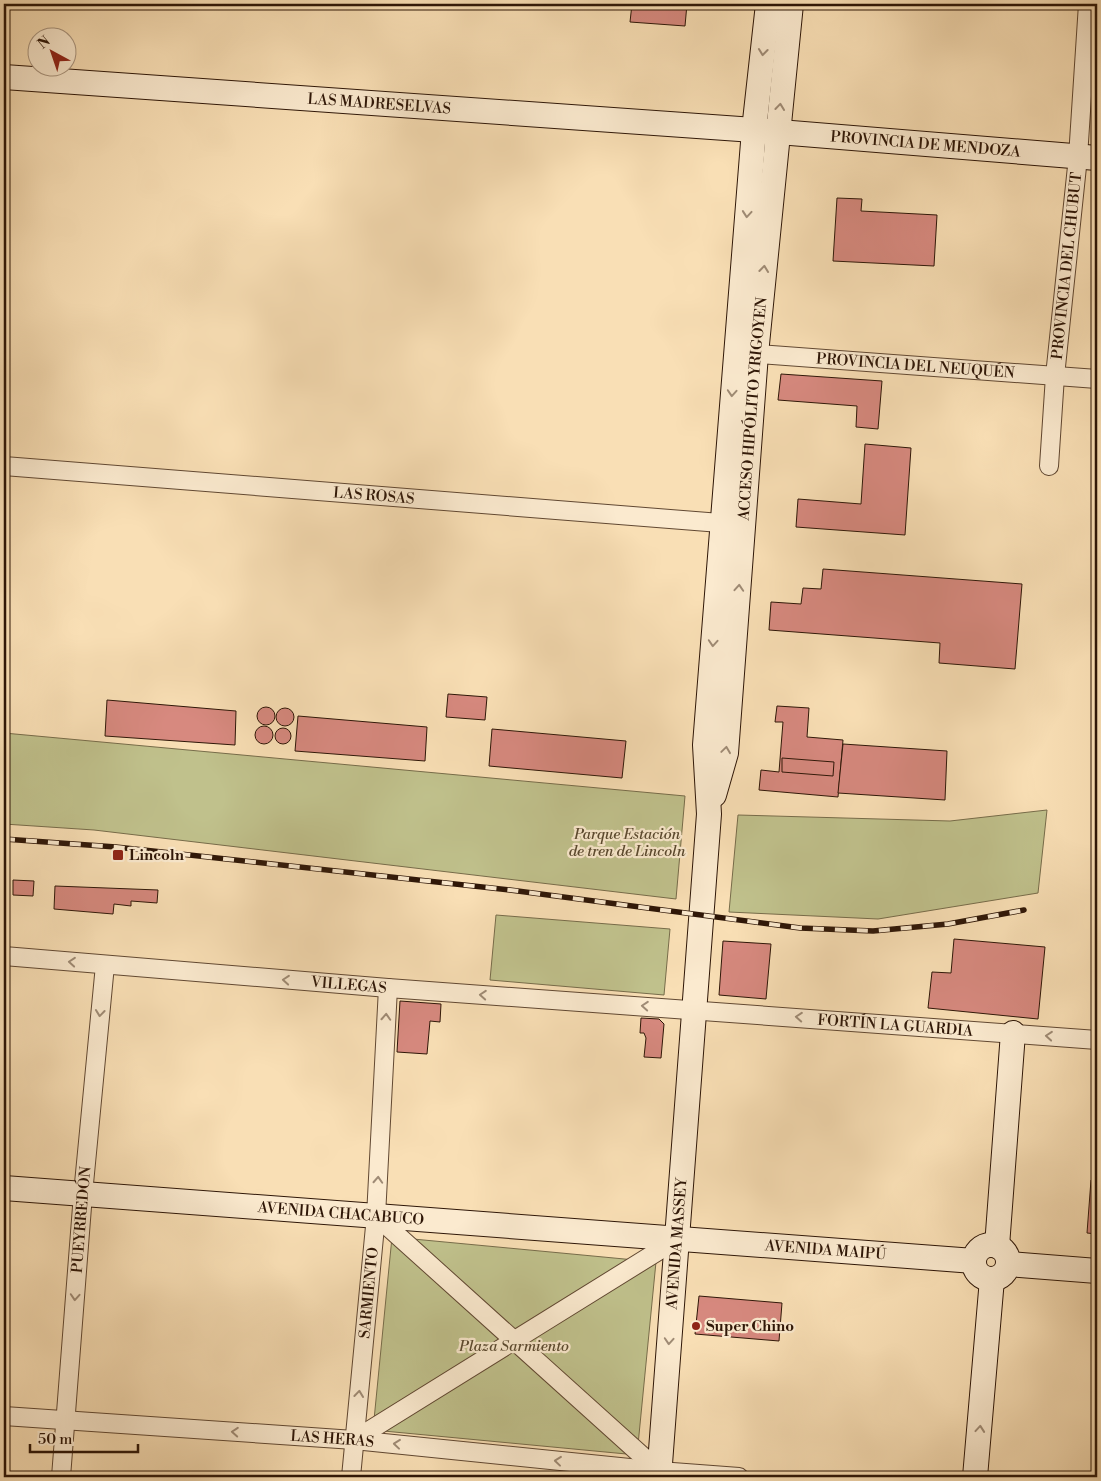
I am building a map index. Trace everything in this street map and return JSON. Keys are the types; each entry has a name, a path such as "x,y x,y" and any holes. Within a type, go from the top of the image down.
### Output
{"main road":[{"name":"ACCESO HIPÓLITO YRIGOYEN","path":"694,1009 709,814 705,744 733,524 746,353 754,130 768,4"},
{"name":"ACCESO HIPÓLITO YRIGOYEN","path":"746,353 778,132 791,4"},
{"name":"LAS MADRESELVAS","path":"4,78 754,130"},
{"name":"PROVINCIA DE MENDOZA","path":"754,130 1088,157"},
{"name":"AVENIDA MASSEY","path":"659,1474 694,1009"},
{"path":"975,1477 1009,1033"},
{"name":"AVENIDA CHACABUCO","path":"4,1188 676,1240"},
{"name":"AVENIDA MAIPÚ","path":"676,1240 992,1259 1097,1271"}],"street":[{"name":"PROVINCIA DEL CHUBUT","path":"1049,466 1055,376 1088,157 1088,4"},
{"name":"PROVINCIA DEL NEUQUÉN","path":"746,353 1097,379"},
{"name":"LAS ROSAS","path":"4,466 733,524"},
{"name":"VILLEGAS","path":"4,956 388,988 694,1009"},
{"name":"PUEYRREDÓN","path":"60,1477 82,1194 105,965"},
{"name":"SARMIENTO","path":"351,1477 376,1216 388,988"},
{"name":"FORTÍN LA GUARDIA","path":"694,1009 1097,1040"},
{"path":"376,1216 659,1474"},
{"path":"354,1440 515,1342 676,1240"},
{"name":"LAS HERAS","path":"4,1416 354,1440 659,1474 739,1477"}],"green space":[{"name":"Parque Estación de tren de Lincoln","path":"4,733 685,796 676,899 94,830 4,824"},
{"path":"1047,810 1038,893 878,919 729,912 738,815 950,821"},
{"path":"496,915 670,929 664,995 490,980"},
{"name":"Plaza Sarmiento","path":"392,1237 656,1262 637,1455 373,1430"}],"building":[{"path":"632,4 687,4 685,26 630,22"},
{"path":"837,198 862,199 861,211 937,215 934,266 833,261"},
{"path":"781,374 882,381 878,429 856,427 857,406 778,400"},
{"path":"865,444 911,448 905,535 796,527 798,499 861,504"},
{"path":"823,569 1022,584 1015,669 939,663 940,643 769,630 771,602 801,604 803,588 821,589"},
{"path":"448,694 487,697 485,720 446,717"},
{"path":"107,700 236,711 235,745 105,736"},
{"path":"777,706 809,708 807,737 843,740 838,797 759,790 761,770 779,772 783,722 775,722"},
{"path":"266,707 272,710 275,716 272,722 266,725 260,722 257,716 260,710"},
{"path":"285,708 291,711 294,717 291,723 285,726 279,723 276,717 279,711"},
{"path":"298,716 427,727 425,761 295,751"},
{"path":"264,726 270,729 273,735 270,741 264,744 258,741 255,735 258,729"},
{"path":"280,728 286,728 291,733 289,742 280,744 275,739 275,733"},
{"path":"492,729 626,741 622,778 489,766"},
{"path":"843,744 947,751 945,800 838,793"},
{"path":"782,758 834,762 833,776 782,772"},
{"path":"13,880 34,881 33,896 13,895"},
{"path":"55,886 158,890 157,903 131,901 131,906 114,904 113,914 54,909"},
{"path":"954,939 1045,947 1038,1019 928,1008 932,972 951,973"},
{"path":"723,941 771,944 766,999 719,995"},
{"path":"400,1001 441,1004 440,1022 430,1021 427,1054 397,1052"},
{"path":"641,1018 659,1019 664,1024 661,1058 644,1057 646,1038 644,1033 640,1033"},
{"path":"1091,1180 1097,1180 1097,1234 1087,1233"},
{"path":"699,1296 782,1303 779,1341 695,1334"}],"railway":[{"path":"4,839 116,847 510,890 800,928 873,931 948,924 1024,910"}],"place":[{"name":"Lincoln","path":"118,855"},
{"name":"Super Chino","path":"696,1326"}]}
